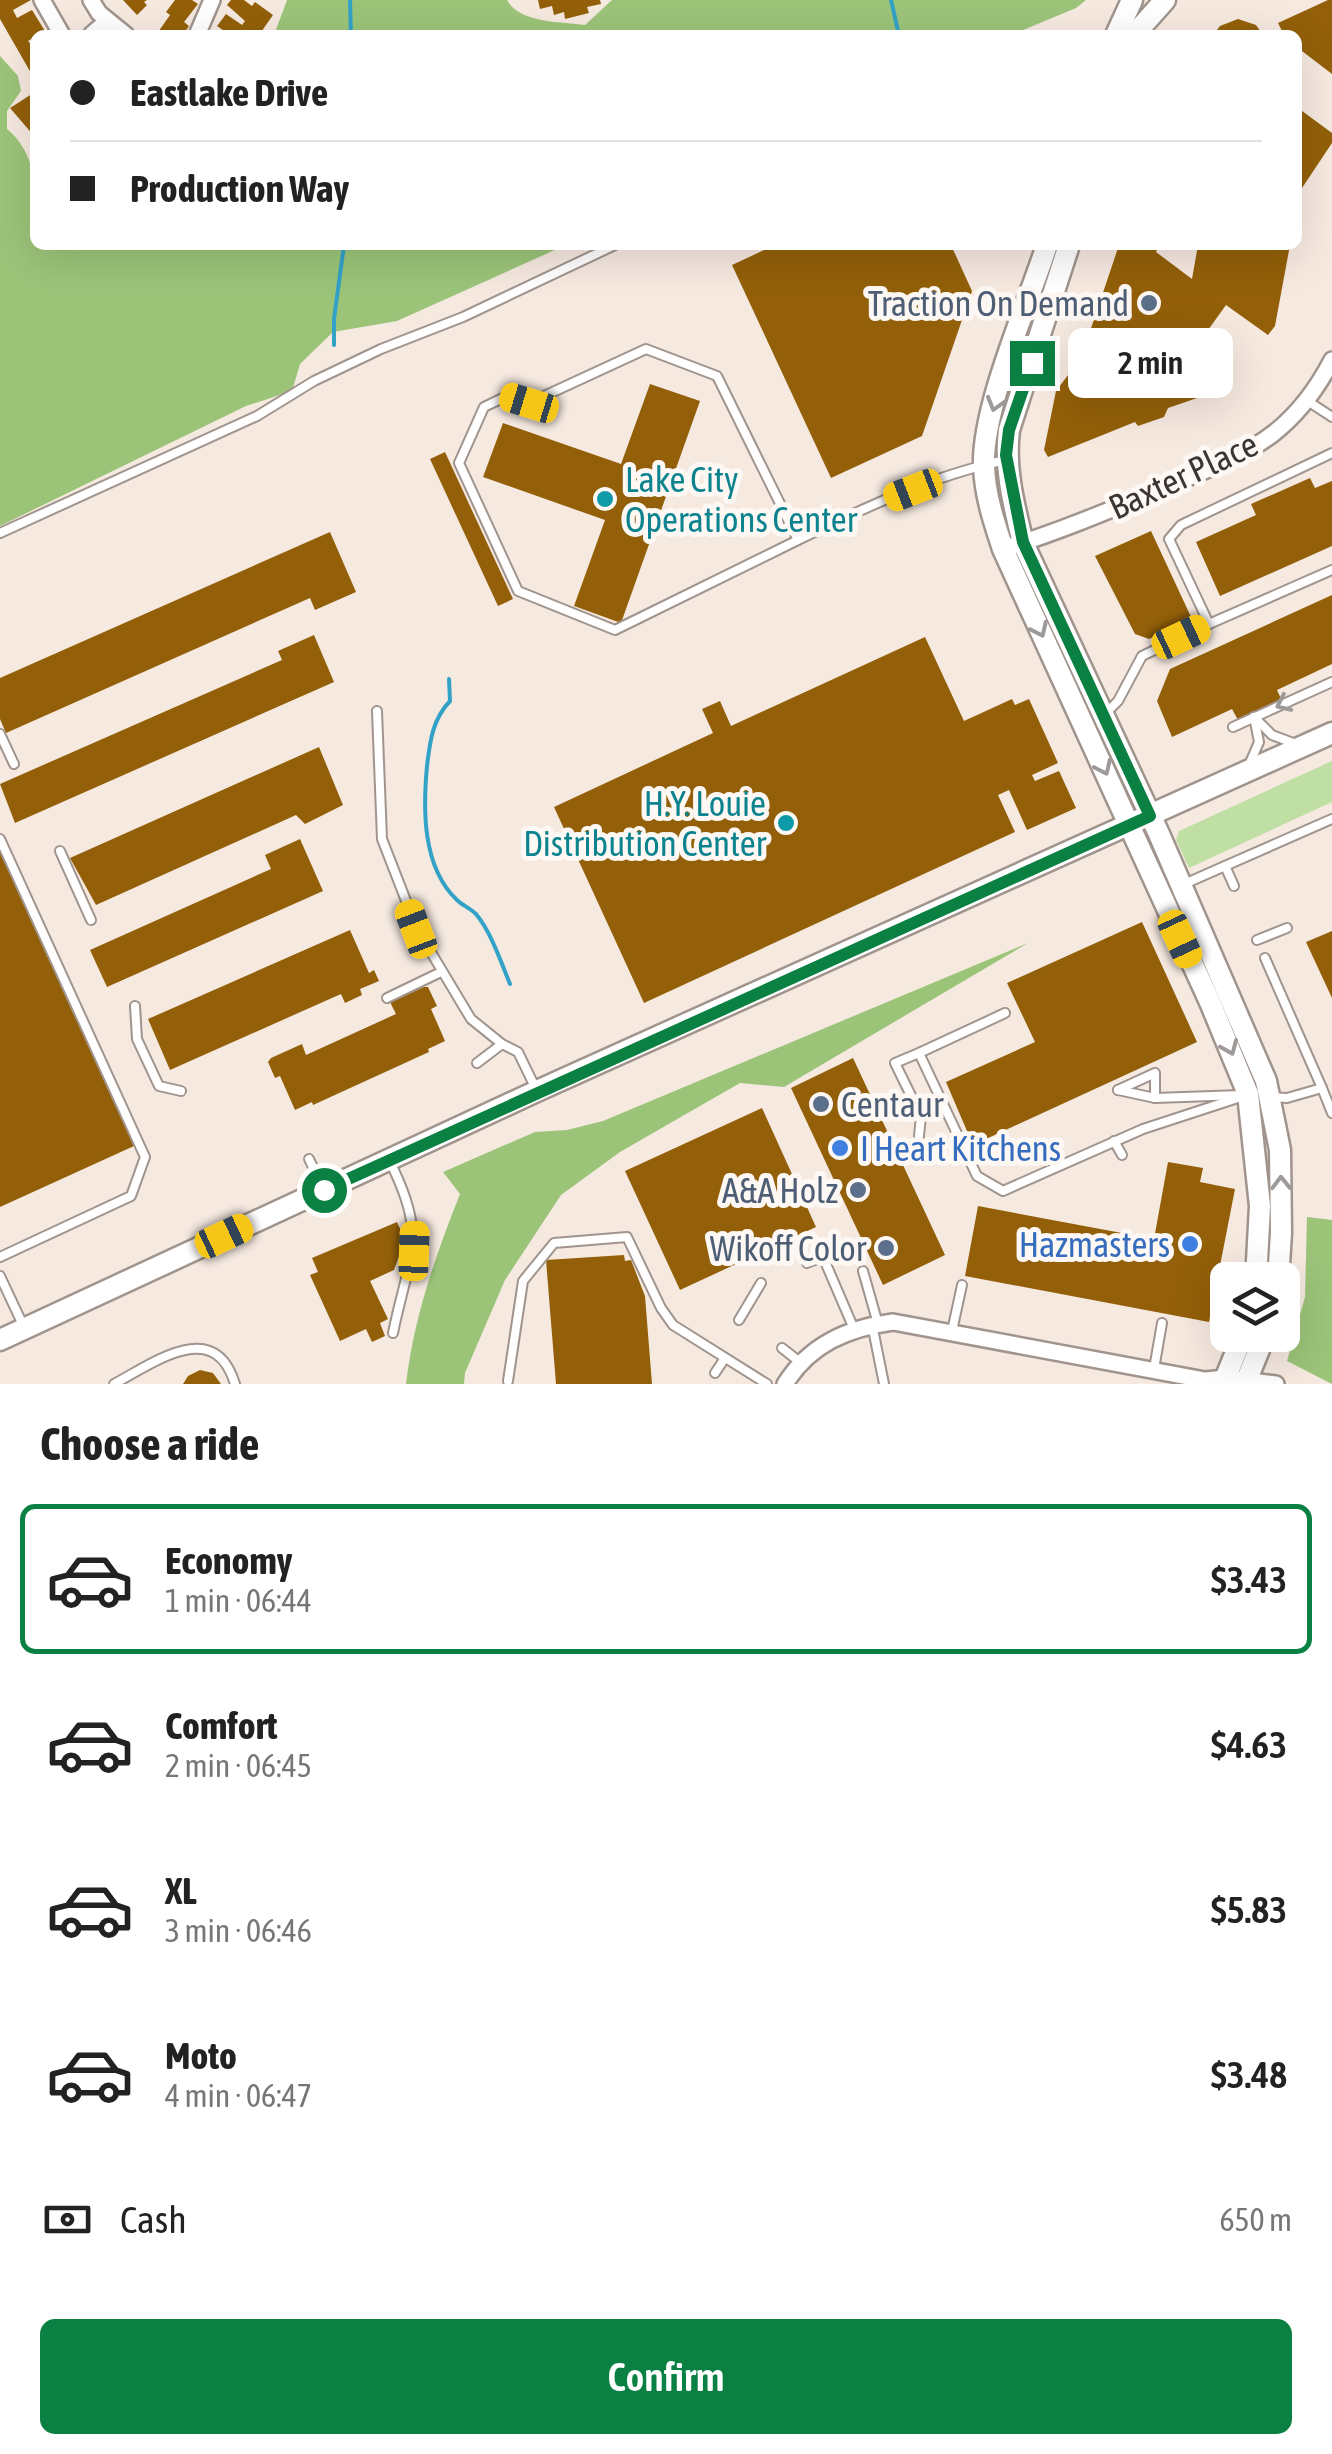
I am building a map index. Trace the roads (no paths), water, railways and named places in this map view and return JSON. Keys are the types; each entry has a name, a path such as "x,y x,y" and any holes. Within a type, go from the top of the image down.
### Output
{"street":[{"path":"42,0 59,30"},
{"path":"91,0 119,30"},
{"path":"199,30 212,0"},
{"path":"1117,30 1132,0"},
{"path":"1140,30 1164,0"},
{"path":"97,30 107,21"},
{"path":"1046,250 992,407 984,464 988,501 1103,716 1239,1012 1271,1097 1280,1150 1280,1262"},
{"path":"1067,250 1009,430 1006,460 1013,546 1129,825 1248,1094 1260,1206 1257,1262"},
{"name":"Baxter Place","path":"1013,546 1223,462 1274,433 1305,400 1332,360"},
{"path":"0,1340 537,1091 1332,733"},
{"path":"785,1384 815,1349 854,1329 904,1322 1205,1380 1276,1384"},
{"path":"1236,1381 1240,1352"},
{"path":"1236,1381 1255,1352"}],"lane":[{"path":"0,532 257,416 314,380 464,317 605,250"},
{"path":"798,540 717,376 646,349 529,403 507,396 484,407 459,463 518,590 615,630 852,514 984,464 1006,460"},
{"path":"1305,400 1332,417"},
{"path":"1210,624 1169,539 1181,525 1332,452"},
{"path":"1103,716 1118,700 1142,656 1332,570"},
{"path":"1233,727 1332,682"},
{"path":"377,711 382,839 416,929 471,1019 518,1052 537,1091"},
{"path":"1254,717 1272,735 1301,747"},
{"path":"1245,772 1259,742 1254,717"},
{"path":"0,734 14,764"},
{"path":"1182,885 1332,819"},
{"path":"0,839 146,1157 131,1196 0,1257"},
{"path":"60,851 91,920"},
{"path":"1224,866 1234,886"},
{"path":"1257,940 1287,928"},
{"path":"1265,958 1332,1113"},
{"path":"387,998 441,972"},
{"path":"135,1006 137,1039 159,1086 182,1090"},
{"path":"919,1136 921,1116 895,1062 1005,1013"},
{"path":"477,1064 502,1044"},
{"path":"919,1053 977,1176 1003,1191 1114,1142 1248,1094"},
{"path":"1155,1098 1155,1073 1118,1090 1155,1098 1248,1094 1287,1098 1322,1088"},
{"path":"1114,1142 1122,1156"},
{"path":"309,1158 324,1190"},
{"path":"389,1160 409,1200 414,1228 414,1251 393,1333"},
{"path":"508,1381 523,1281 554,1243 627,1237 673,1325 767,1384"},
{"path":"807,1264 823,1256 854,1329"},
{"path":"863,1271 884,1384"},
{"path":"0,1276 24,1329"},
{"path":"739,1320 761,1283"},
{"path":"952,1331 962,1286"},
{"path":"1154,1369 1162,1323"},
{"path":"114,1384 190,1348 211,1348 224,1358 235,1384"},
{"path":"782,1348 801,1362"},
{"path":"715,1373 725,1358"}],"waterway":[{"path":"350,0 351,30"},
{"path":"891,0 898,30"},
{"path":"334,345 343,250"},
{"path":"449,679 450,701 436,724 428,757 427,837 445,887 481,921 510,984"}],"place":[{"name":"Traction On Demand","path":"1149,303"},
{"name":"Lake City Operations Center","path":"605,499"},
{"name":"H.Y. Louie Distribution Center","path":"786,823"},
{"name":"Centaur","path":"821,1104"},
{"name":"I Heart Kitchens","path":"840,1148"},
{"name":"A&A Holz","path":"858,1190"},
{"name":"Hazmasters","path":"1190,1244"},
{"name":"Wikoff Color","path":"886,1248"}]}
